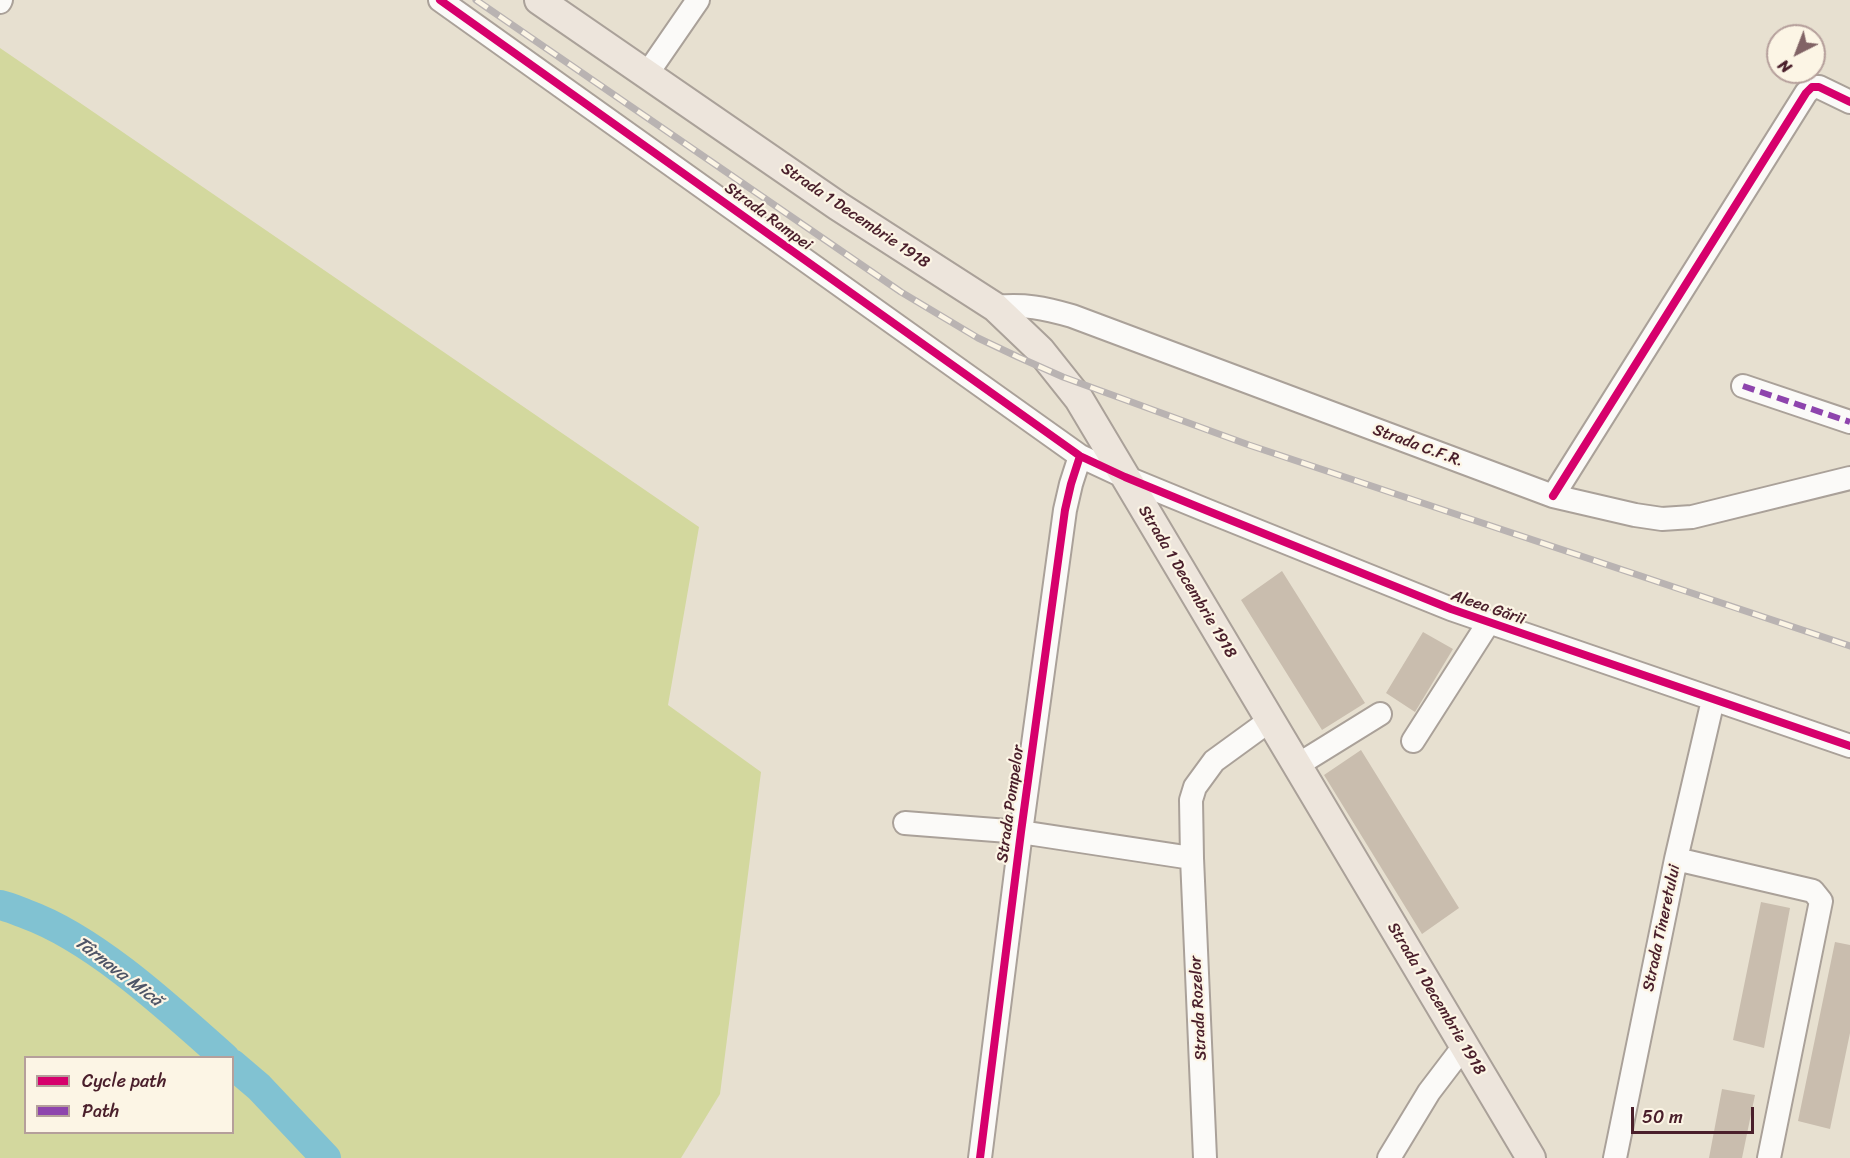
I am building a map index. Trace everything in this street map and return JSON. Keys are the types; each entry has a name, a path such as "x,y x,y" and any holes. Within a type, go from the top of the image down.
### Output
{"main road":[{"name":"Strada 1 Decembrie 1918","path":"539,0 838,206 995,307 1040,350 1079,399 1531,1158"}],"street":[{"name":"Strada Rampei","path":"440,0 1080,456 1125,477"},
{"path":"647,74 698,0"},
{"path":"1553,496 1806,93 1812,87 1819,87 1850,102"},
{"name":"Strada C.F.R.","path":"995,307 1020,305 1047,308 1072,316 1553,496 1635,516 1662,519 1692,517 1850,478"},
{"path":"1743,386 1850,422"},
{"name":"Strada Pompelor","path":"980,1158 1065,510 1080,456"},
{"name":"Aleea Gării","path":"1125,477 1375,580 1489,622 1850,746"},
{"path":"1413,741 1489,622"},
{"name":"Strada Tineretului","path":"1615,1158 1676,859 1713,700"},
{"path":"1296,766 1380,714"},
{"name":"Strada Rozelor","path":"1205,1158 1191,800 1195,787 1215,761 1269,721"},
{"path":"905,823 1021,832 1192,858"},
{"path":"1676,859 1813,891 1821,901 1769,1158"},
{"path":"1389,1158 1429,1092 1464,1046"}],"green space":[{"path":"0,48 699,527 668,705 761,772 720,1094 681,1158 0,1158"}],"building":[{"path":"1282,571 1365,703 1322,730 1241,600"},
{"path":"1423,632 1453,649 1415,712 1386,693"},
{"path":"1361,750 1459,908 1422,934 1324,775"},
{"path":"1761,902 1790,908 1764,1048 1733,1040"},
{"path":"1835,942 1850,945 1850,1033 1830,1129 1798,1121"},
{"path":"1722,1089 1755,1095 1742,1158 1709,1158"}],"waterway":[{"name":"Târnava Mică","path":"0,905 52,925 105,958 156,997 223,1056"},
{"name":"Târnava Mică","path":"234,1066 259,1087 326,1158"}],"railway":[{"path":"476,0 901,292 978,338 1018,357 1063,377 1249,445 1850,646"}],"marked path":[{"path":"1743,386 1850,422"}],"cycle path":[{"path":"440,0 1080,456 1125,477 1451,609 1850,746"},
{"path":"1553,496 1806,93 1812,87 1819,87 1850,102"},
{"path":"980,1158 1065,510 1080,456"}]}
